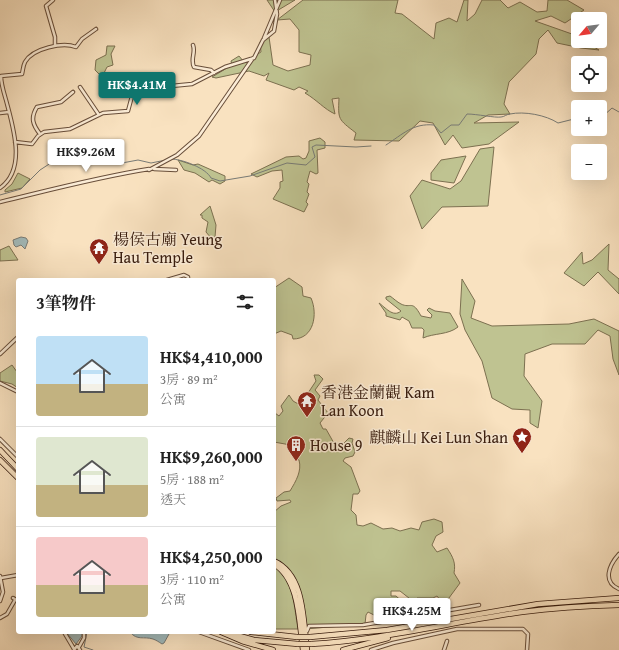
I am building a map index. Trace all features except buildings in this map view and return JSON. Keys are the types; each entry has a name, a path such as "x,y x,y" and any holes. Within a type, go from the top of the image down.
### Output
{"highway":[{"path":"0,450 16,467"},
{"path":"0,460 16,476"},
{"path":"276,561 289,571 296,584 308,650"},
{"path":"276,566 287,576 293,591 303,650"},
{"path":"266,634 310,637 386,630 517,607 619,598"},
{"path":"231,634 244,638 272,642 298,644 330,643 402,634 521,612 619,605"},
{"path":"226,634 242,641 273,650"},
{"path":"275,634 282,636"},
{"path":"342,650 402,634"}],"street":[{"path":"53,0 46,6 55,37 55,46"},
{"path":"15,142 32,144 40,134 70,129 85,120 103,113 128,111 132,96 161,87 192,84 225,67 254,58 263,40 274,31 277,14 275,0"},
{"path":"149,170 173,157 190,145 204,131 246,70 263,39 280,0"},
{"path":"0,188 6,183 12,174 16,160 15,142 1,76 22,74 24,65 28,59 55,46 68,44 76,47 82,39 96,28"},
{"path":"194,44 196,51 192,62 194,67 211,70 214,73"},
{"path":"80,87 99,115"},
{"path":"40,134 33,122 32,115 37,107 61,102 72,92"},
{"path":"0,113 9,112"},
{"path":"0,202 52,188 107,176 149,170 176,170"},
{"path":"174,278 184,275 187,278"},
{"path":"0,354 16,339"},
{"path":"0,383 16,391"},
{"path":"0,439 16,455"},
{"path":"619,554 610,568 608,575 611,584 619,589"},
{"path":"0,600 3,592 0,577 16,575"},
{"path":"0,618 7,614 15,600"},
{"path":"308,650 307,630 309,626 363,625 479,605"},
{"path":"371,650 393,643 457,629 523,629 528,634 527,650"},
{"path":"65,634 74,649 80,649 84,634"},
{"path":"205,634 249,650"},
{"path":"444,650 447,641"}],"green space":[{"path":"267,0 295,0 275,12"},
{"path":"303,0 398,0 395,13 402,14 434,39 436,23 449,18 457,22 464,0 468,0 467,21 475,14 482,0 500,0 508,8 520,2 537,12 547,11 548,0 567,0 584,10 581,12 571,12 571,19 565,23 551,16 535,21 571,34 571,46 557,43 548,30 539,39 536,54 509,82 504,104 510,114 488,115 474,123 519,122 489,144 462,148 453,135 445,145 433,123 420,121 399,141 354,140 356,133 342,122 340,118 339,98 332,99 335,114 327,110 305,93 308,91 299,87 294,90 266,80 269,73 264,76 249,71 216,78 212,77 232,65 231,61 239,56 244,62 261,52 260,42 269,37 273,65 288,71 310,65 311,55 299,52 299,30 290,19 277,20"},
{"path":"107,46 115,46 111,54 113,65 107,67 102,77 95,70 96,60 106,55"},
{"path":"581,48 596,48 599,50"},
{"path":"320,138 325,142 325,148 317,150 318,173 316,174 310,171 307,182 309,184 307,192 309,194 306,202 308,204 304,212 273,199 280,188 280,182 283,181 282,170 272,171 257,177 251,174 286,157 299,156 303,159 306,158 309,151 309,141"},
{"path":"494,147 488,206 442,207 422,229 410,196 422,180 450,189 461,181 480,149"},
{"path":"466,156 454,183 431,180 431,173 441,160"},
{"path":"178,160 193,165 198,164 225,176 225,181 220,184 212,180 209,182 195,173 184,170"},
{"path":"18,173 30,179 22,188 5,192 5,190 12,184"},
{"path":"210,206 216,225 215,237 211,238 206,232 208,222 202,218 202,215 200,215"},
{"path":"609,244 608,270 619,279 619,294 598,272 584,286 564,273 582,252 583,264 592,260"},
{"path":"9,246 18,260 0,261 0,250"},
{"path":"289,278 302,287 303,296 311,298 314,318 310,330 306,335 293,339 292,335 281,331 276,333 276,287"},
{"path":"462,279 475,301 471,318 492,326 569,324 594,319 619,331 619,375 613,359 610,336 598,330 585,344 552,344 525,354 524,376 542,401 538,428 530,423 530,410 512,409 492,398 482,361 465,330 460,314"},
{"path":"390,296 401,304 413,306 421,316 431,318 432,315 427,310 429,308 435,311 450,313 458,327 445,333 423,338 424,330 422,328 412,328 409,321 402,317 400,320 386,316 386,313 379,303 392,313 398,313 401,311 386,299 386,297"},
{"path":"12,365 16,371 16,387 0,381 0,373"},
{"path":"314,375 319,375 323,379 315,390 320,396 318,400 328,413 320,423 323,429 326,429 335,445 341,446 349,438 353,439 352,443 355,452 353,456 345,458 343,461 351,467 360,491 358,494 353,494 351,510 356,515 357,525 363,526 371,523 383,529 392,528 400,531 411,528 419,530 422,522 434,519 442,522 443,532 436,536 432,545 437,552 447,548 454,560 454,573 460,583 446,602 443,600 441,601 437,596 433,598 417,598 414,602 400,591 391,591 391,596 396,596 416,614 415,617 410,620 405,618 399,621 390,611 383,611 378,617 368,612 366,615 365,624 305,629 298,589 290,572 276,560 276,510 281,506 291,502 290,500 277,501 276,498 284,492 290,491 298,476 300,464 299,460 293,457 296,446 276,442 276,414 279,416 283,411 281,406 289,395 293,401 300,405 316,381"},
{"path":"276,568 286,578 292,594 298,629 276,629"}],"water":[{"path":"21,237 26,238 28,241 25,249 21,245 16,247 14,245 13,240"},
{"path":"68,634 82,634 76,644"},
{"path":"132,634 169,634 162,644 150,638"}],"waterway":[{"path":"607,112 612,108 619,112"},
{"path":"386,145 408,130 420,126 434,125 441,133 451,125 459,125 467,114 502,117 509,114 528,113 541,116 558,123 571,120"},
{"path":"171,159 176,159 193,165 204,171 211,178 220,181 250,176 287,163 306,165 315,157 312,147 316,145 356,147 371,146"},
{"path":"0,195 21,189 40,170 60,157 77,153 89,147 111,155 122,163 138,160 151,163 166,160"},
{"path":"87,634 84,647 93,650"}],"place":[{"name":"楊侯古廟 Yeung Hau Temple","path":"99,265"},
{"name":"香港金蘭觀 Kam Lan Koon","path":"307,418"},
{"name":"麒麟山 Kei Lun Shan","path":"522,454"},
{"name":"House 9","path":"296,462"}]}
